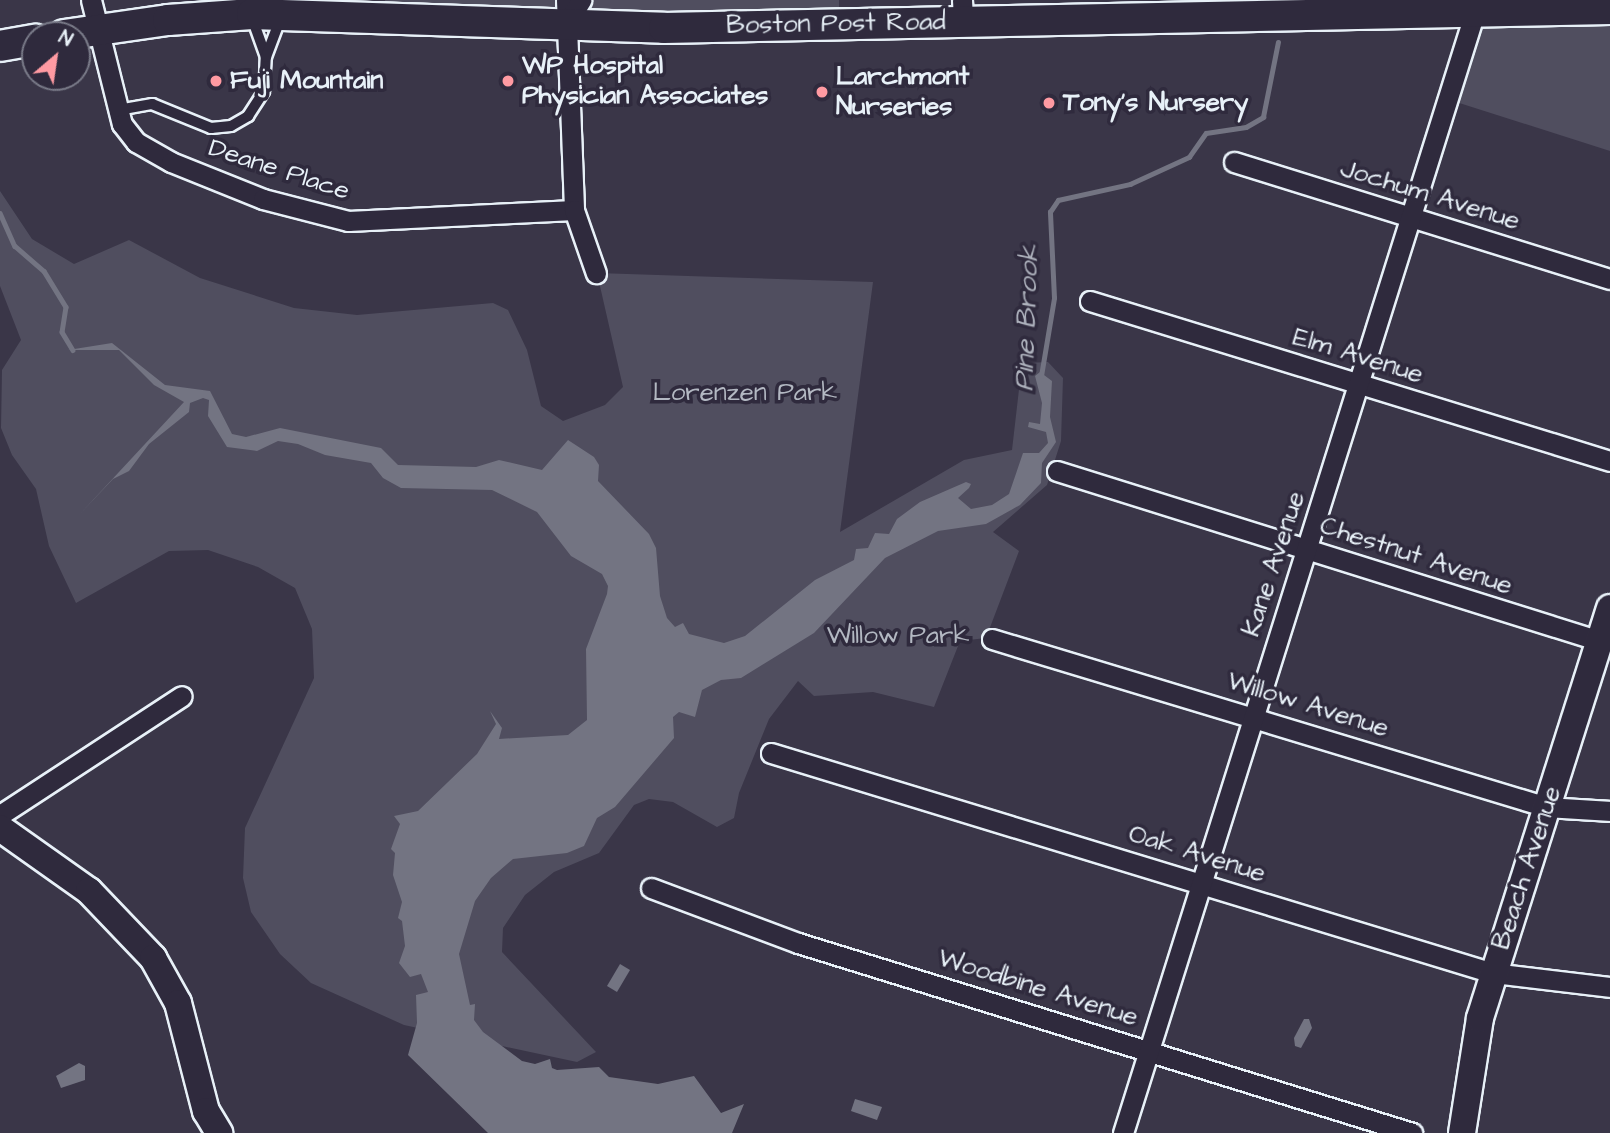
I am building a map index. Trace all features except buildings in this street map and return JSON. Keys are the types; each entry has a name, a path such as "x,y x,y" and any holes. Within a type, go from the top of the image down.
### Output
{"main road":[{"name":"Boston Post Road","path":"91,30 252,14 1205,8 1475,12 1610,9"},
{"path":"0,46 21,42"}],"street":[{"name":"Deane Place","path":"91,0 118,110 129,134 171,162 240,190 348,221 574,210"},
{"path":"581,0 565,13 574,210 596,273"},
{"name":"Kane Avenue","path":"1124,1133 1200,882 1475,12"},
{"name":"Jochum Avenue","path":"1234,162 1610,279"},
{"name":"Elm Avenue","path":"1090,301 1610,461"},
{"name":"Chestnut Avenue","path":"1056,471 1600,642"},
{"name":"Beach Avenue","path":"1462,1133 1472,1051 1493,973 1610,608"},
{"name":"Willow Avenue","path":"992,639 1254,715 1547,807 1610,811"},
{"path":"0,815 182,696"},
{"name":"Oak Avenue","path":"771,753 1493,973 1610,987"},
{"path":"0,828 89,891 152,958 178,1003 202,1099 219,1133"},
{"path":"0,833 0,845"},
{"name":"Woodbine Avenue","path":"651,888 798,943 1150,1049 1412,1133"}],"lane":[{"path":"252,14 266,57"},
{"path":"118,110 152,104 211,128 231,126 248,116 264,92 266,57 282,14"}],"green space":[{"path":"385,0 839,0 839,29 387,19"},
{"path":"1610,14 1610,151 1453,101 1478,18"},
{"path":"0,191 32,239 74,264 129,240 200,278 294,308 357,315 493,303 508,310 527,350 541,406 563,421 605,405 623,387 597,273 873,282 840,532 964,460 1012,450 1021,372 1027,363 1048,362 1063,378 1061,441 1047,485 993,532 1019,551 986,638 960,641 934,707 873,692 814,696 798,681 769,719 739,793 734,818 717,827 673,802 649,799 634,805 599,853 554,872 525,895 503,928 502,952 596,1052 577,1062 404,1025 311,983 280,954 251,912 243,878 245,828 314,678 312,629 295,588 258,567 208,550 169,551 76,603 49,546 36,489 12,455 1,428 2,370 21,340 0,286"}],"water":[{"path":"112,343 165,385 210,391 232,434 246,437 280,428 381,448 398,465 476,467 499,460 542,470 568,440 594,457 599,465 598,481 649,534 656,548 660,596 667,618 675,627 683,623 689,634 724,643 745,636 815,580 854,560 856,549 868,548 875,533 889,534 897,519 920,502 966,482 971,484 958,498 971,509 992,505 1009,494 1023,453 1039,453 1048,443 1046,432 1028,427 1029,422 1040,424 1042,403 1035,376 1040,372 1052,381 1050,417 1056,442 1042,463 1041,483 1020,505 986,524 938,531 885,558 814,633 741,678 721,680 702,690 695,717 679,712 673,717 674,738 615,807 597,818 584,846 567,853 513,859 491,878 475,901 459,954 470,1005 475,1004 474,1020 483,1032 522,1061 535,1064 550,1059 552,1068 557,1070 599,1067 609,1077 658,1084 694,1076 721,1113 744,1104 732,1133 488,1133 408,1055 417,1023 416,995 428,992 421,974 410,977 399,963 405,946 402,921 398,918 402,902 393,875 395,853 391,849 400,824 394,816 418,811 477,754 496,724 490,711 502,728 499,739 568,735 587,720 586,649 607,594 608,586 602,574 571,556 537,512 492,490 401,488 383,478 371,463 325,455 298,444 278,441 257,451 227,447 208,416 209,400 203,398 190,403 189,412 149,444 129,471 113,479 79,515 184,402 154,385 119,350 68,350"},
{"path":"620,964 630,970 617,992 607,986"},
{"path":"1304,1019 1309,1019 1312,1028 1301,1048 1295,1046 1294,1038"},
{"path":"79,1063 85,1066 85,1080 61,1088 56,1076"},
{"path":"855,1099 882,1107 877,1120 851,1111"}],"waterway":[{"name":"Pine Brook","path":"1041,376 1054,298 1050,212 1058,200 1130,184 1189,157 1206,133 1246,127 1263,117 1278,42"},
{"path":"0,213 15,246 44,271 66,307 62,332 73,350"}],"place":[{"name":"Fuji Mountain","path":"216,81"},
{"name":"WP Hospital Physician Associates","path":"508,81"},
{"name":"Larchmont Nurseries","path":"822,92"},
{"name":"Tony's Nursery","path":"1049,103"}],"park label":[{"name":"Lorenzen Park","path":"745,393"},
{"name":"Willow Park","path":"898,636"}]}
